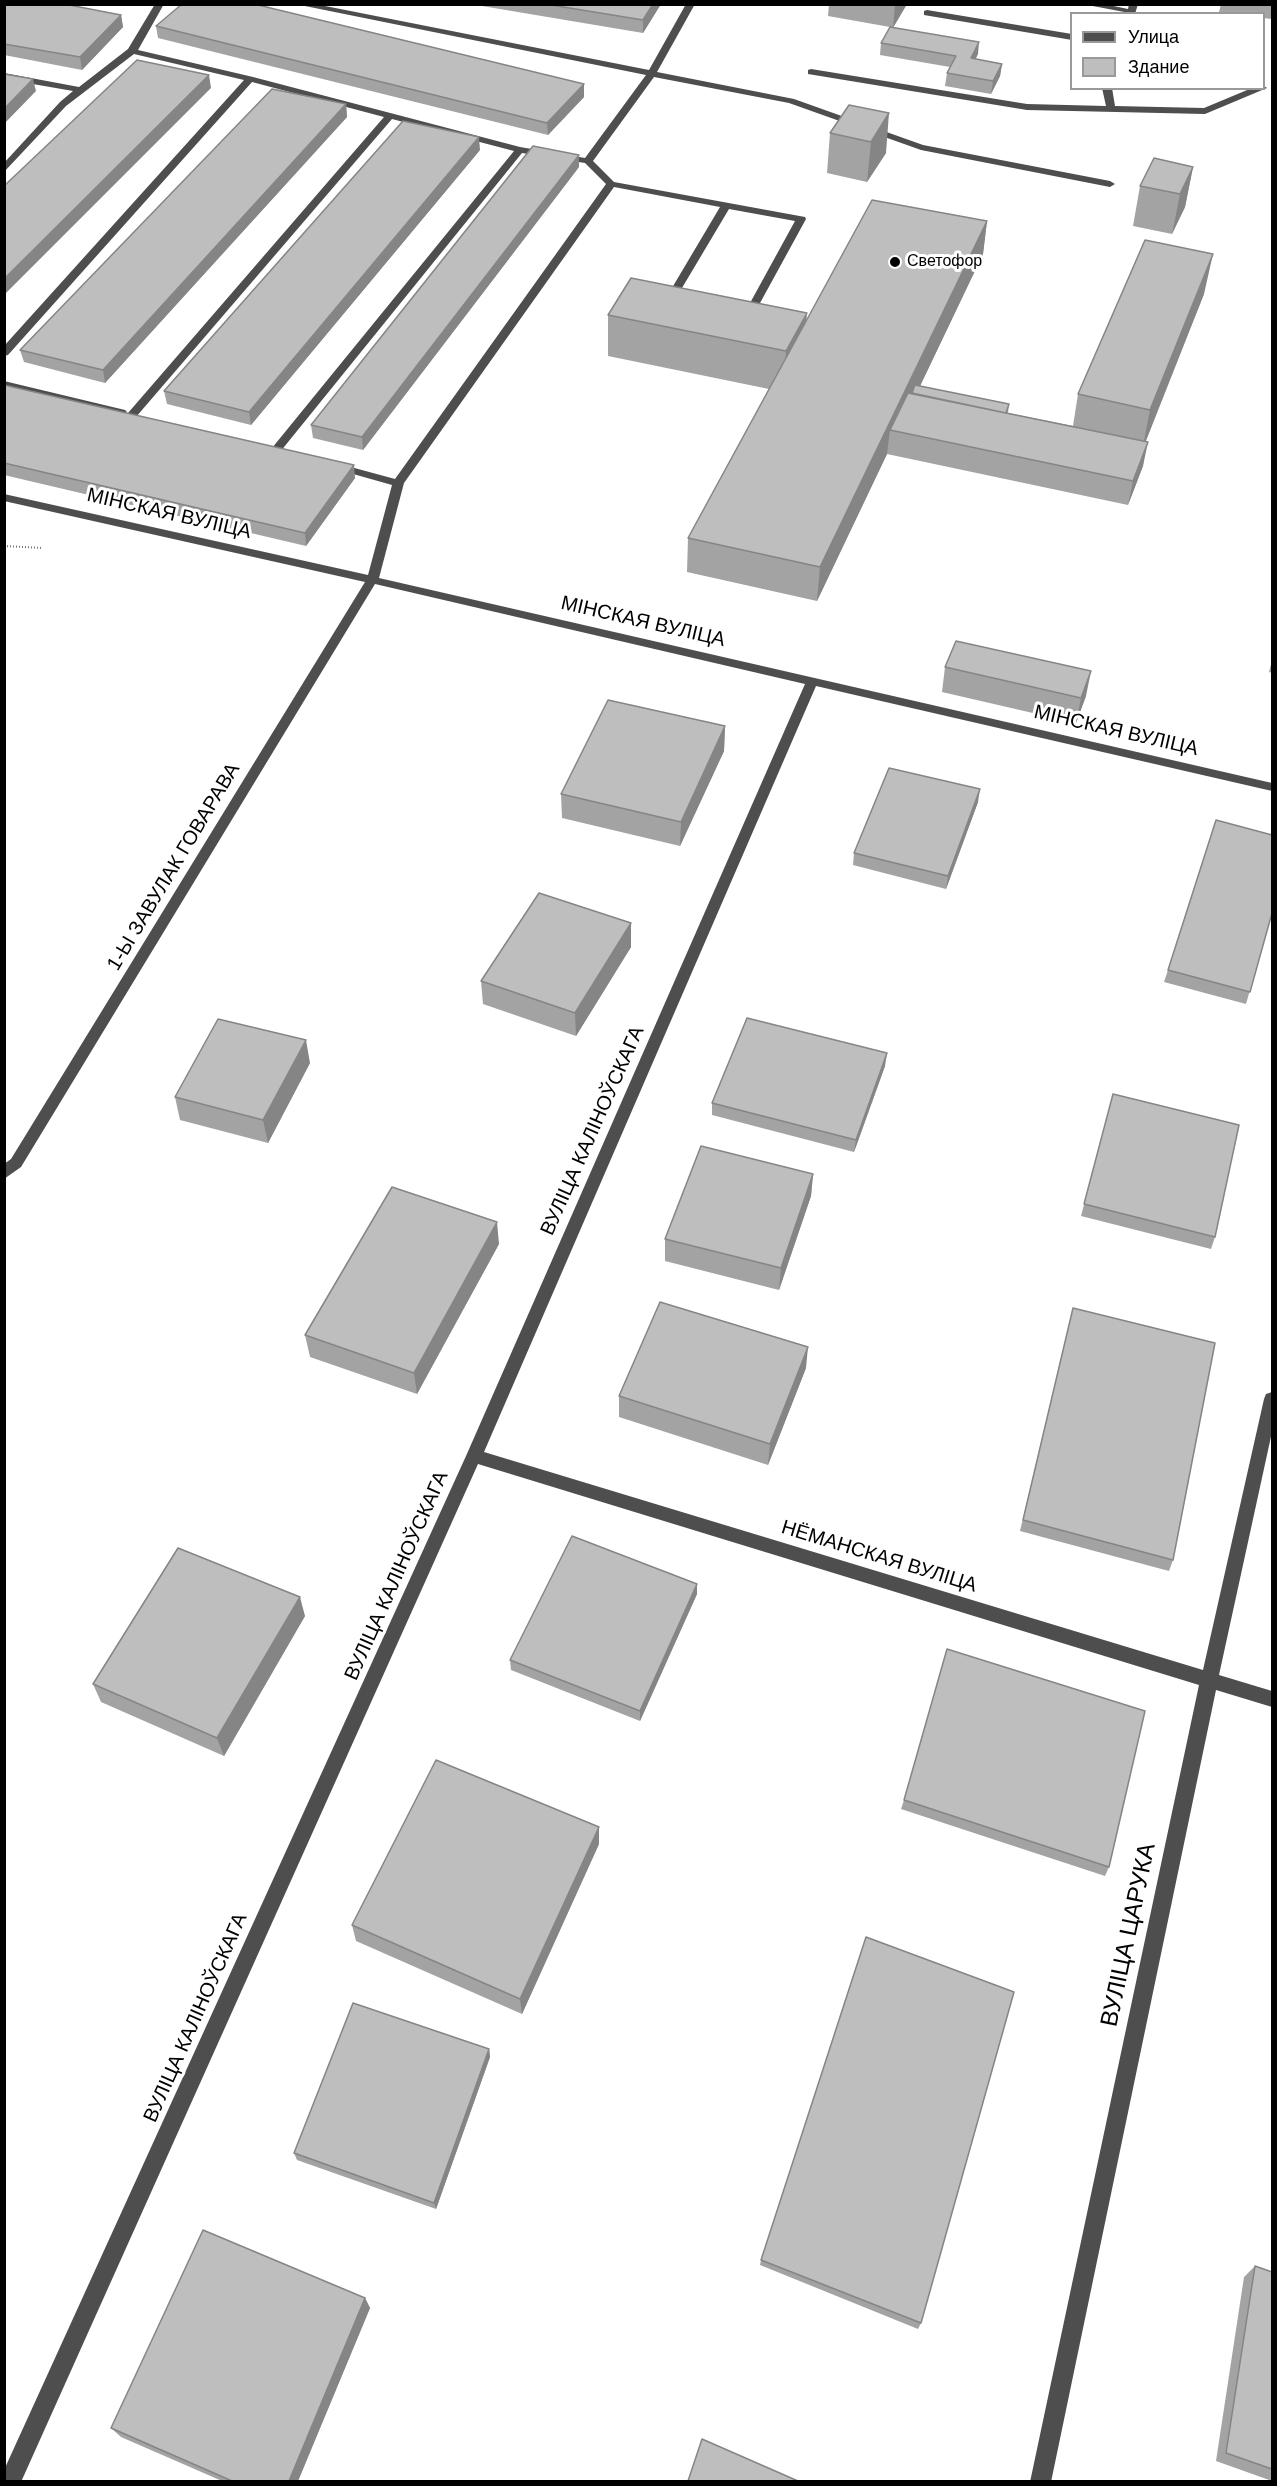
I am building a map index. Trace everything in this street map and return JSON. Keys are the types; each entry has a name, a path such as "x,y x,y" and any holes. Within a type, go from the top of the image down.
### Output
{"street":[{"path":"4,169 63,104 132,51 160,4"},
{"path":"298,4 791,101 921,147 1110,184"},
{"path":"588,161 651,75 691,4"},
{"path":"1086,4 1131,12 1134,4"},
{"path":"927,13 1070,37"},
{"path":"132,51 250,79 520,150 588,161 611,184 801,219 749,314"},
{"path":"811,72 1027,107 1205,111 1258,90"},
{"path":"4,76 81,90"},
{"path":"4,353 250,79"},
{"path":"1107,90 1111,109"},
{"path":"4,384 138,416 390,116"},
{"path":"276,450 520,150"},
{"path":"321,462 398,483 611,184"},
{"path":"670,298 726,205"},
{"name":"1-Ы ЗАВУЛАК ГОВАРАВА","path":"4,1173 16,1163 373,579 398,483"},
{"name":"МІНСКАЯ ВУЛІЦА","path":"4,497 373,579 1272,787"},
{"name":"ВУЛІЦА КАЛІНОЎСКАГА","path":"10,2481 474,1456 812,682"},
{"name":"ВУЛІЦА ЦАРУКА","path":"1040,2481 1209,1680 1272,1399"},
{"name":"НЁМАНСКАЯ ВУЛІЦА","path":"474,1456 1272,1699"}],"building":[{"path":"4,4 64,4 121,15 80,57 4,44"},
{"path":"182,4 254,4 584,84 547,123 156,26"},
{"path":"545,4 653,4 643,20"},
{"path":"890,27 979,42 971,58 1002,64 993,81 947,73 956,56 881,43"},
{"path":"137,60 209,75 4,279 4,186"},
{"path":"4,74 33,79 4,109"},
{"path":"272,89 346,104 103,370 20,350"},
{"path":"849,105 889,113 871,142 830,133"},
{"path":"403,121 479,137 249,412 164,391"},
{"path":"533,146 579,155 362,437 311,425"},
{"path":"1154,158 1193,167 1180,194 1140,186"},
{"path":"872,200 987,221 820,567 688,538"},
{"path":"1145,240 1213,254 1150,410 1078,394"},
{"path":"631,278 807,313 786,351 608,315"},
{"path":"4,385 354,465 305,533 4,463"},
{"path":"915,385 1009,404 1006,413 912,393"},
{"path":"908,393 1148,442 1133,481 890,430"},
{"path":"956,641 1091,671 1081,698 945,667"},
{"path":"608,700 725,726 681,822 561,794"},
{"path":"889,768 980,789 948,876 854,853"},
{"path":"1216,820 1272,835 1272,913 1250,992 1168,970"},
{"path":"539,893 631,923 575,1013 481,981"},
{"path":"747,1018 887,1053 856,1140 712,1103"},
{"path":"218,1019 306,1040 263,1120 175,1097"},
{"path":"1113,1094 1239,1125 1215,1237 1084,1204"},
{"path":"701,1146 813,1174 781,1268 665,1239"},
{"path":"392,1187 497,1222 414,1373 305,1335"},
{"path":"660,1302 808,1347 770,1444 619,1396"},
{"path":"1073,1308 1215,1343 1173,1560 1023,1520"},
{"path":"572,1536 697,1584 640,1711 510,1660"},
{"path":"178,1548 300,1597 217,1738 93,1684"},
{"path":"947,1649 1145,1711 1109,1867 904,1800"},
{"path":"436,1760 599,1827 520,1999 352,1925"},
{"path":"866,1937 1014,1992 921,2323 761,2260"},
{"path":"353,2003 489,2049 434,2203 294,2153"},
{"path":"203,2230 365,2298 289,2481 232,2481 111,2428"},
{"path":"1255,2266 1272,2272 1272,2469 1226,2453"},
{"path":"702,2439 798,2481 688,2481"}],"place":[{"name":"Светофор","path":"895,262"}]}
